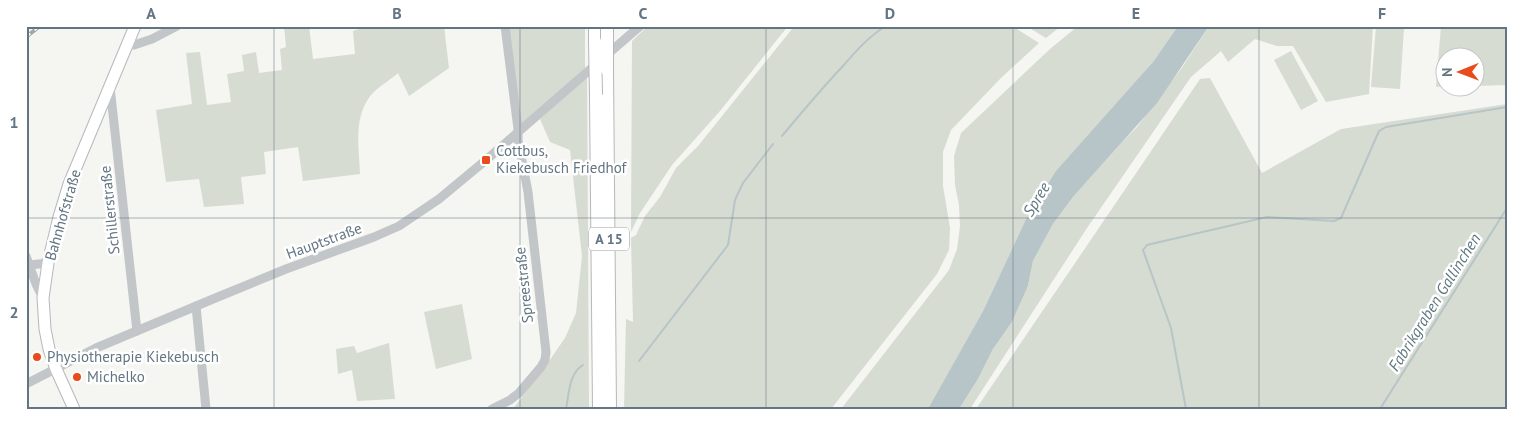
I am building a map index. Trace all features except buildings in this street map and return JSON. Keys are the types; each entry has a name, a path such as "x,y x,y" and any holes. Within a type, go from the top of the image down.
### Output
{"highway":[{"name":"A 15","path":"599,409 595,41 603,27"},
{"name":"A 15","path":"603,27 607,70 610,409"}],"main road":[{"name":"Bahnhofstraße","path":"71,407 49,349 45,329 43,298 48,263 69,184 135,26"}],"street":[{"path":"128,43 134,45 152,39 177,26"},
{"name":"Spreestraße","path":"492,409 519,393 541,367 545,360 546,352 528,192 517,134 518,129 505,26"},
{"name":"Hauptstraße","path":"56,369 96,348 196,306 399,226 439,199 517,134 640,26"},
{"name":"Schillerstraße","path":"110,87 137,331"},
{"path":"43,298 28,260 48,263"},
{"path":"196,306 206,409"},
{"path":"26,384 56,369"}],"shaded area":[{"path":"284,26 309,26 313,59 355,54 353,31 368,26 444,26 449,68 409,96 398,73 371,95 365,104 359,123 360,174 303,181 298,147 264,152 266,174 241,177 244,204 204,207 199,179 166,182 156,110 192,104 186,53 200,52 207,105 231,102 227,74 244,71 242,55 256,52 259,73 282,70 280,49 286,47"},
{"path":"509,26 585,26 585,68 519,127"},
{"path":"648,26 788,26 720,111 672,165 640,213 631,232 632,41"},
{"path":"796,26 1012,26 1039,43 1001,78 951,130 943,152 943,186 950,228 949,250 937,274 831,409 624,409 626,319 633,322 631,238 636,235 645,216 660,197 676,168 698,146"},
{"path":"1026,26 1061,26 1046,38"},
{"path":"1078,26 1178,26 1153,62 1027,217 983,311 930,407 928,409 841,409 949,270 957,249 960,226 954,156 961,133 1050,49"},
{"path":"1178,26 1209,26 1157,103 1073,197 1053,224 1033,261 1028,286 1012,322 993,349 978,379 959,409 928,409 983,311 1027,217 1056,171 1153,62"},
{"path":"1209,26 1373,26 1369,94 1326,102 1293,46 1277,46 1255,39 1228,62 1221,51 1191,77 1087,228 970,409 959,409 978,379 993,349 1012,322 1028,286 1033,261 1053,224 1073,197 1137,127 1183,66"},
{"path":"1376,26 1404,28 1400,89 1371,87"},
{"path":"1441,26 1507,27 1507,85 1486,86 1486,48 1439,48"},
{"path":"1291,51 1318,101 1301,110 1274,60"},
{"path":"587,75 589,409 513,409 565,338 576,313 582,256 570,150 550,142 540,119"},
{"path":"1210,78 1262,173 1341,129 1507,104 1507,409 976,409 1200,79"},
{"path":"462,304 472,359 436,369 424,312"},
{"path":"389,343 395,399 357,401 352,370 338,374 336,349 354,346 357,353"}],"waterway":[{"path":"782,136 858,49 886,26"},
{"path":"1186,409 1171,328 1143,250 1147,245 1267,217 1334,221 1341,218 1379,131 1386,127 1507,107"},
{"path":"639,361 728,245 735,200 743,183 773,144"},
{"name":"Fabrikgraben Gallinchen","path":"1380,409 1507,208"},
{"path":"566,409 572,378 583,365"}],"railway":[{"path":"26,37 40,26"}],"place":[{"name":"Cottbus, Kiekebusch Friedhof","path":"486,160"},
{"name":"Physiotherapie Kiekebusch","path":"37,357"},
{"name":"Michelko","path":"77,377"}],"water label":[{"name":"Spree","path":"1036,199"}]}
